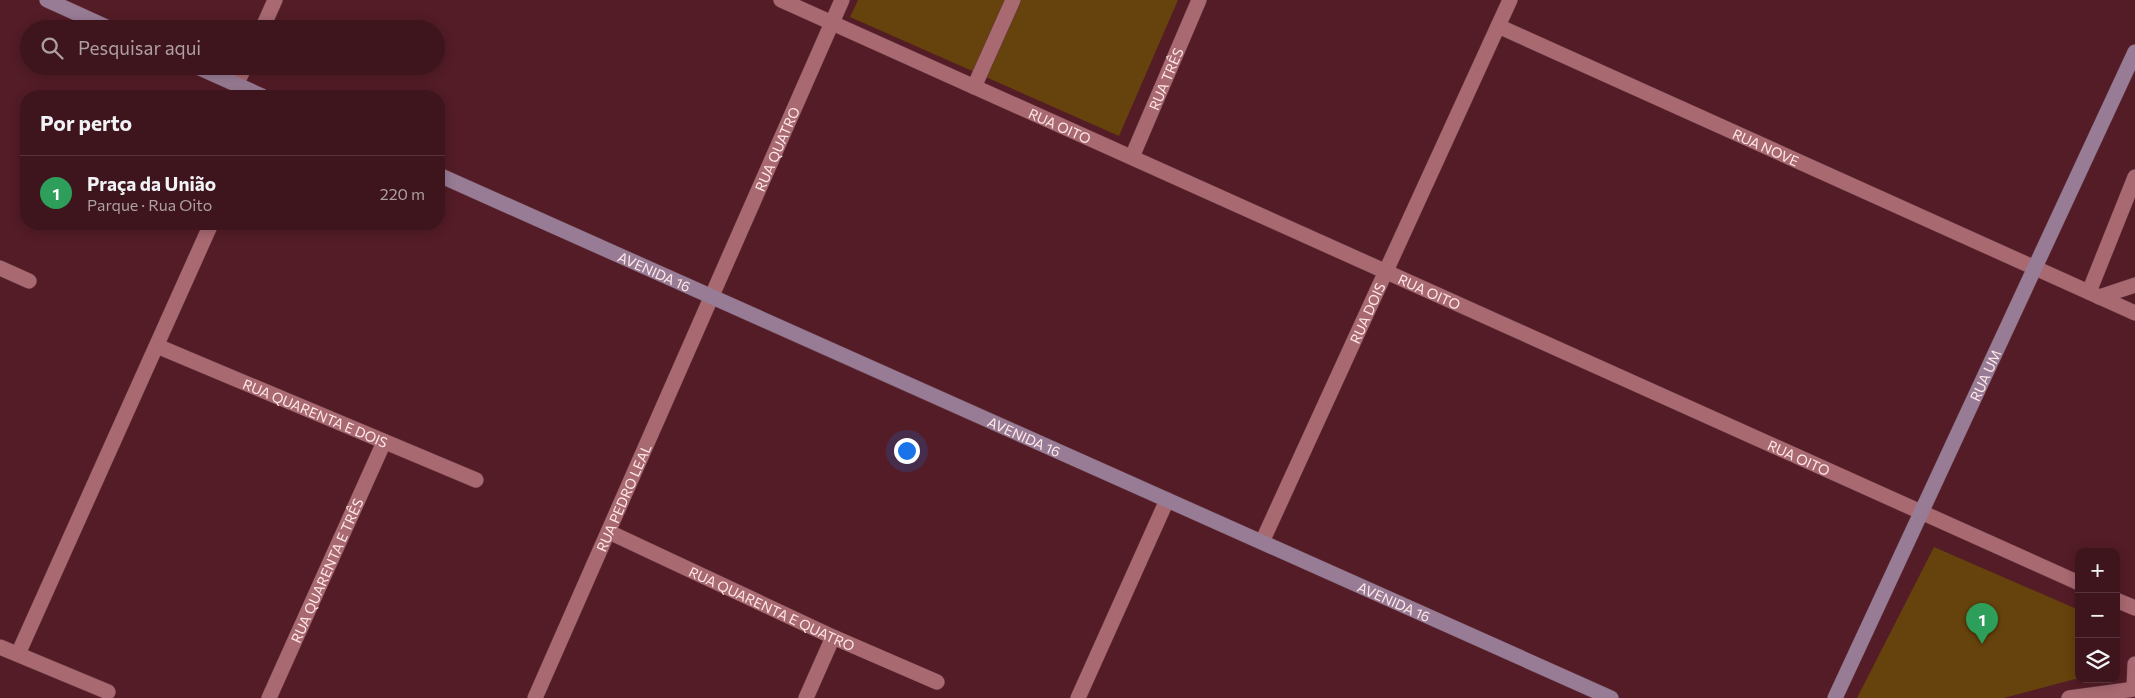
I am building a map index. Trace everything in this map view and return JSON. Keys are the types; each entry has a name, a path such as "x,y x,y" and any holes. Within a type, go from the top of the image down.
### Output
{"street":[{"path":"47,0 91,20"},
{"path":"266,20 275,0"},
{"name":"RUA OITO","path":"781,0 2075,581"},
{"name":"RUA QUATRO","path":"713,298 842,0"},
{"path":"974,87 1013,0"},
{"name":"RUA TRÊS","path":"1132,157 1199,0"},
{"name":"RUA DOIS","path":"1262,542 1510,0"},
{"name":"RUA NOVE","path":"1498,26 2135,313"},
{"name":"RUA UM","path":"1835,698 2135,52"},
{"path":"214,75 248,90"},
{"path":"236,85 241,75"},
{"path":"2094,294 2135,177"},
{"name":"AVENIDA 16","path":"445,178 1611,698"},
{"path":"18,654 208,230"},
{"path":"0,268 29,281"},
{"path":"2094,294 2135,285"},
{"name":"RUA PEDRO LEAL","path":"535,698 713,298"},
{"name":"RUA QUARENTA E DOIS","path":"157,346 476,480"},
{"name":"RUA QUARENTA E TRÊS","path":"269,698 384,442"},
{"path":"1078,698 1167,500"},
{"name":"RUA QUARENTA E QUATRO","path":"609,532 833,637 937,682"},
{"path":"2120,602 2135,608"},
{"path":"806,698 833,637"},
{"path":"0,647 108,692"},
{"path":"2069,698 2134,689 2135,664"}],"shaded area":[{"path":"858,0 1178,0 1119,136 850,17"},
{"path":"1934,547 2075,608 2075,679 2004,698 1857,698"}],"place":[{"name":"Praça da União","path":"1982,644"}]}
